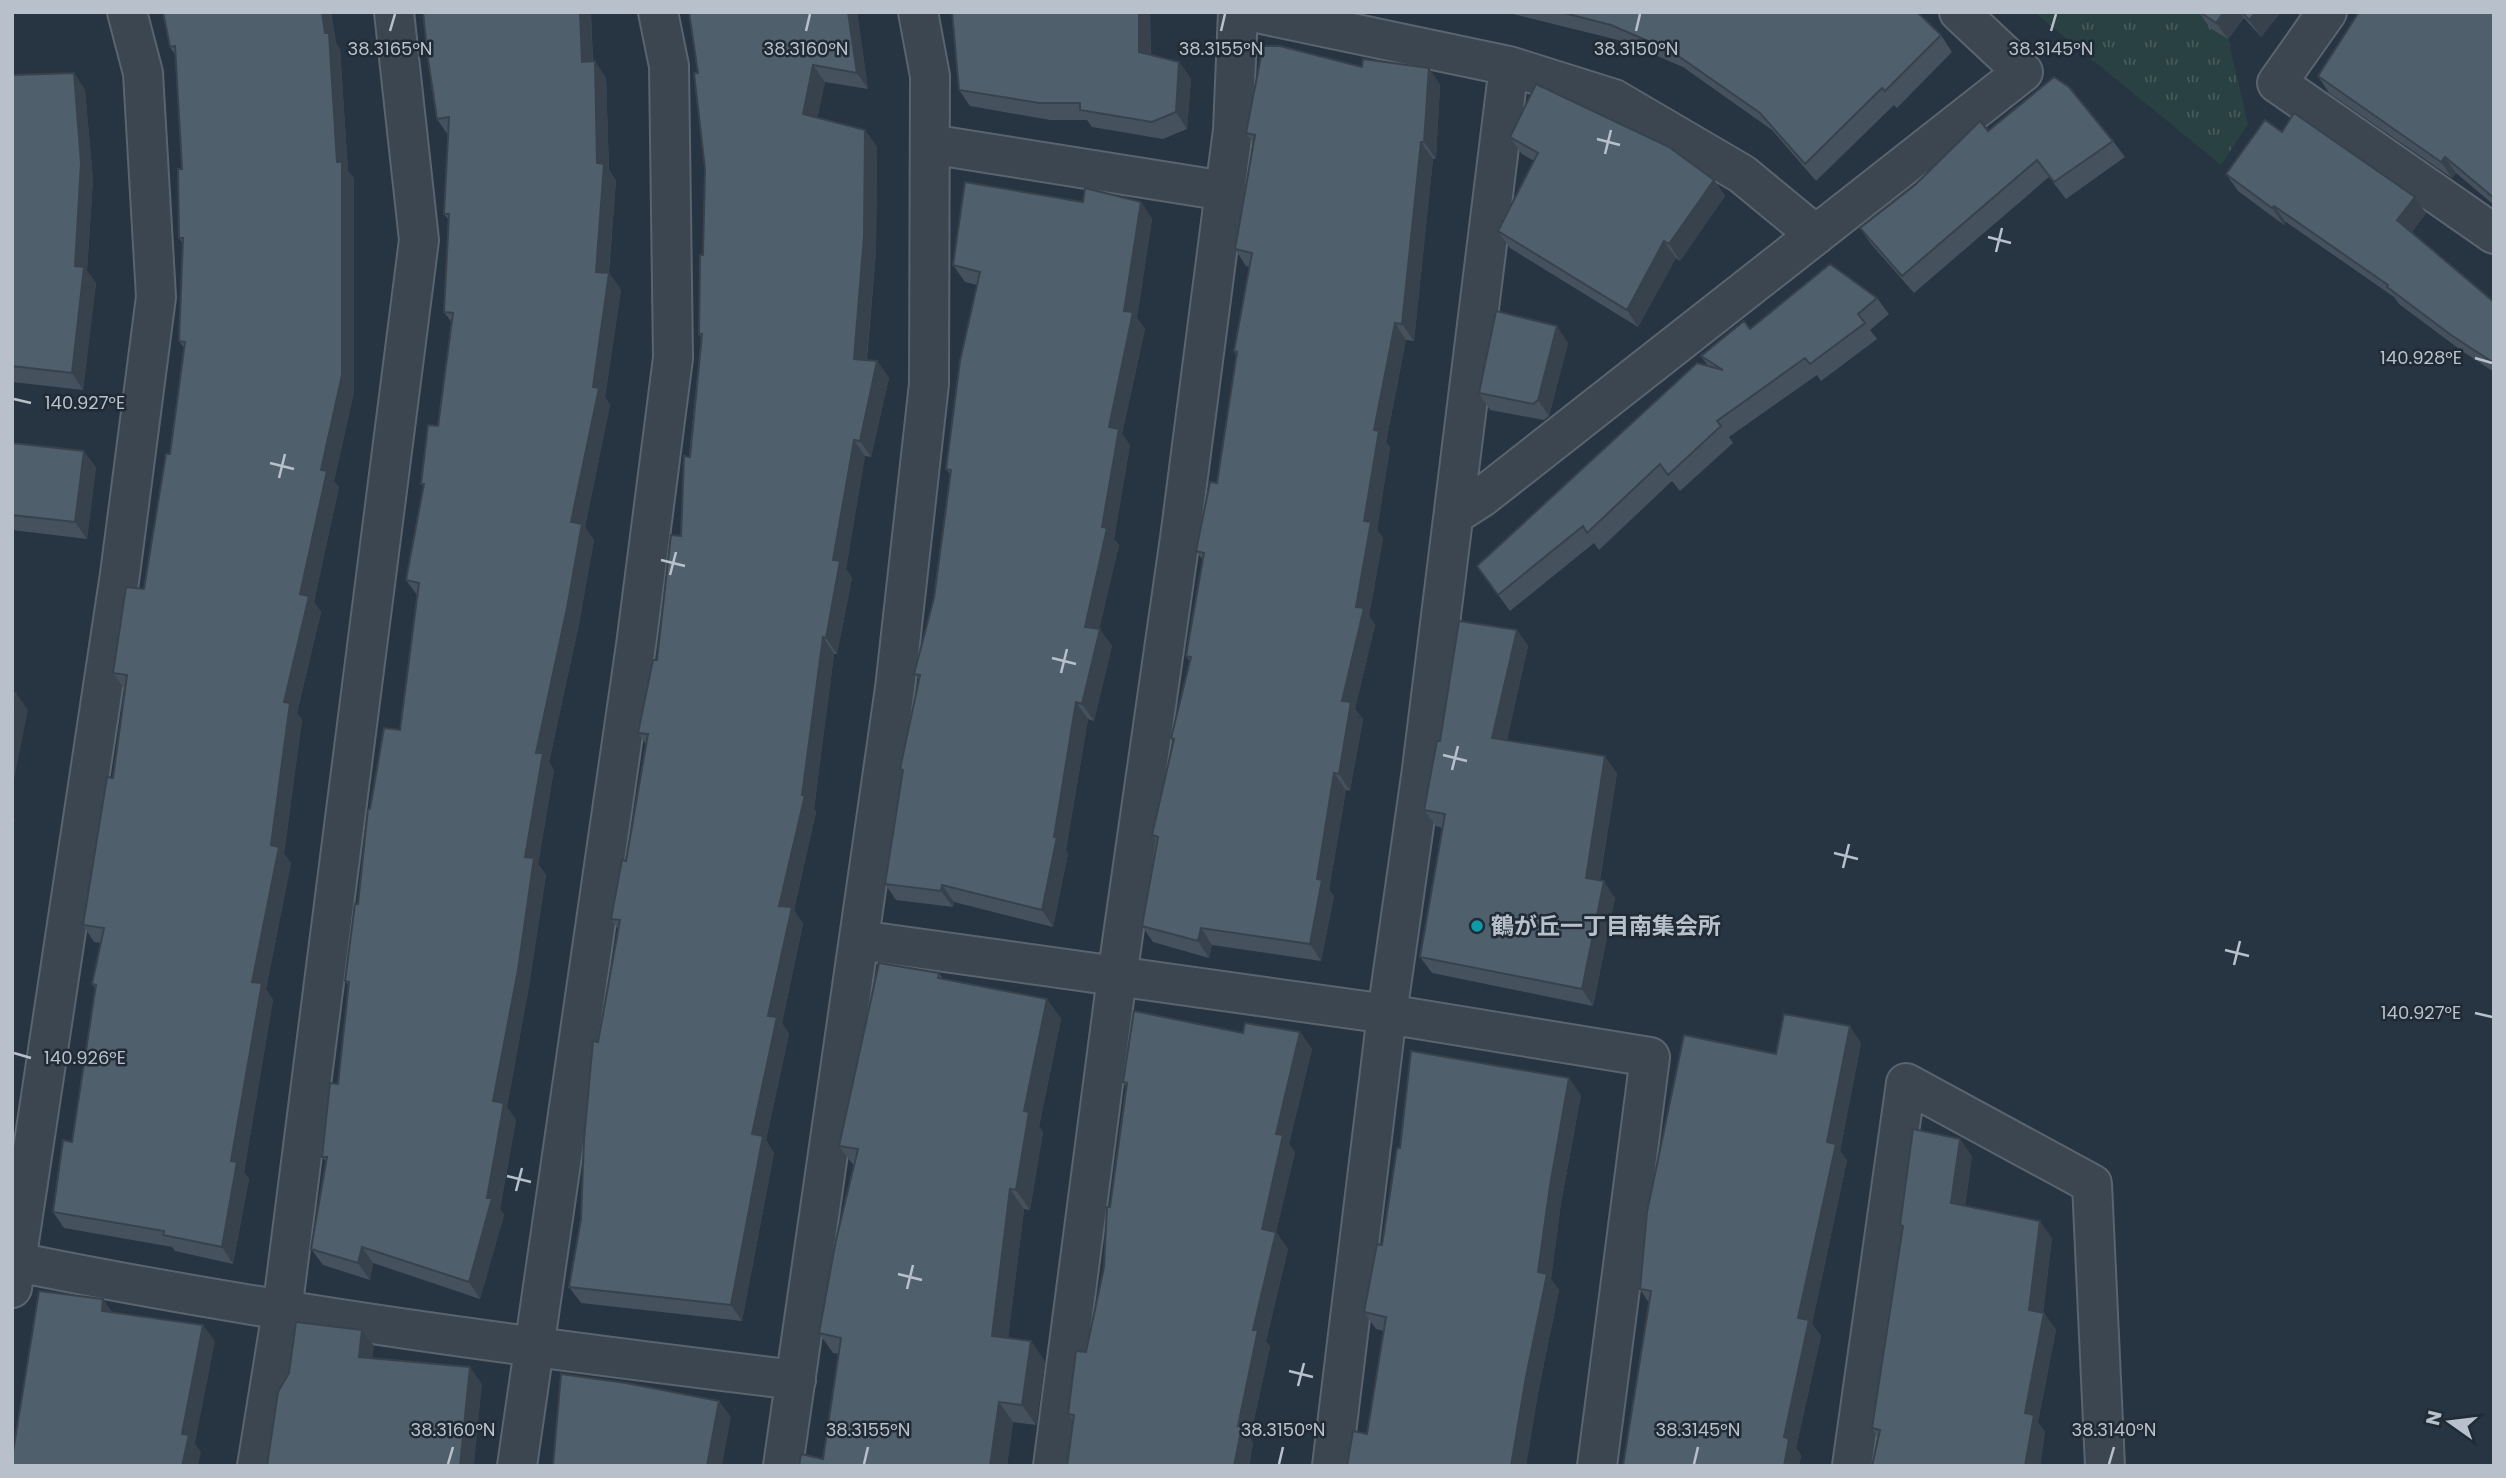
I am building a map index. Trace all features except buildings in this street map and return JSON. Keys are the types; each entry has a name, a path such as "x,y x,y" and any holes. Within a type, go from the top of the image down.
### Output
{"street":[{"path":"127,12 143,73 156,297 120,574 13,1270 534,1348 796,1380"},
{"path":"257,1466 282,1311 419,240 394,12"},
{"path":"517,1466 636,645 673,358 669,66 658,12"},
{"path":"783,1466 895,688 929,384 930,76 918,12"},
{"path":"1053,1466 1233,130 1238,12"},
{"path":"1252,12 1509,66 1614,99 1742,174 1816,235"},
{"path":"1454,515 1482,497 2023,72 1959,12"},
{"path":"2327,12 2277,83 2494,234"},
{"path":"1332,1466 1387,1014 1422,769 1509,66"},
{"path":"930,144 1225,191"},
{"path":"859,940 1387,1014 1650,1057 1597,1466"},
{"path":"1852,1466 1906,1083 2092,1184 2105,1466"}],"green space":[{"path":"2034,12 2222,12 2248,124 2221,165"}],"place":[{"name":"鶴が丘一丁目南集会所","path":"1477,926"}]}
